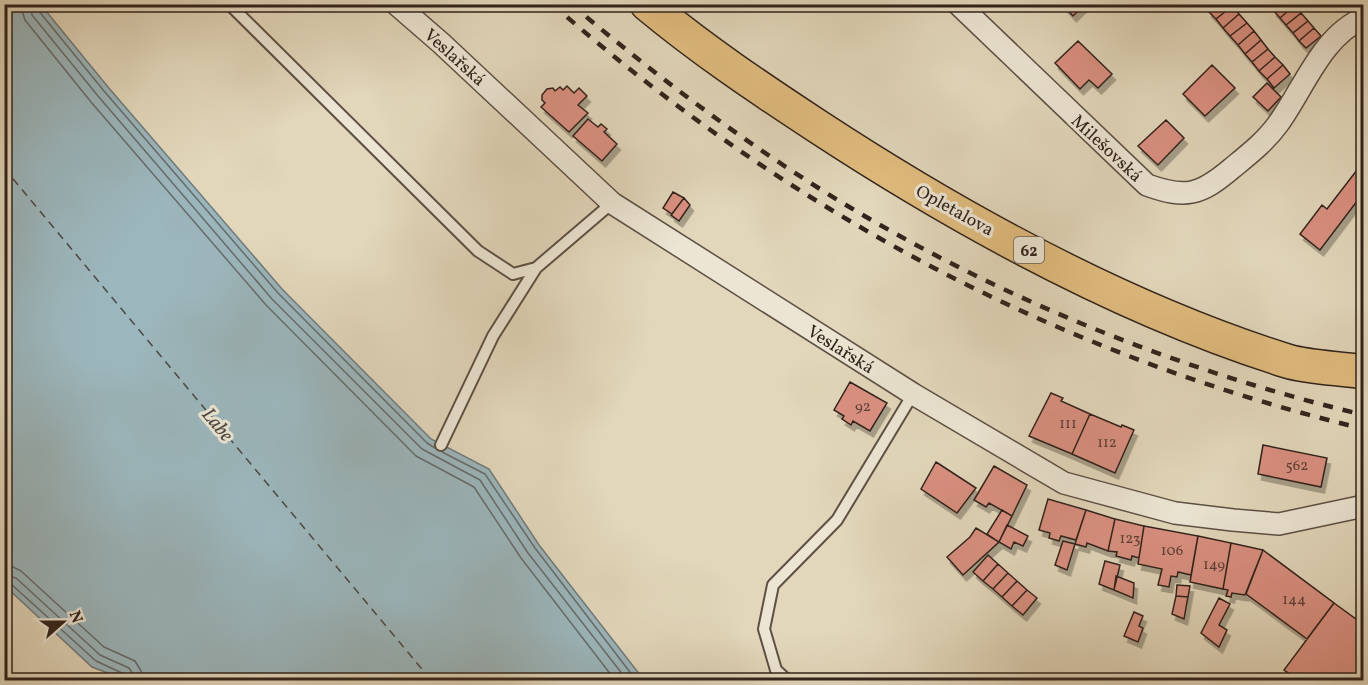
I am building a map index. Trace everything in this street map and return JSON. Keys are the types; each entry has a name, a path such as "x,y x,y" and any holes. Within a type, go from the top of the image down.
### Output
{"main road":[{"name":"Opletalova","path":"647,4 730,67 864,157 940,202 1045,259 1153,311 1290,362 1364,372"}],"street":[{"name":"Veslařská","path":"396,4 441,43 612,203 913,394 1064,483 1175,513 1279,524 1364,506"},
{"name":"Milešovská","path":"958,4 1147,186 1169,193 1191,194 1207,186 1265,142 1332,40 1356,21 1364,18"}],"lane":[{"path":"229,4 478,251 513,274 536,268"},
{"path":"441,444 493,336 536,268 612,203"},
{"path":"787,681 776,670 764,629 773,585 837,520 913,394"}],"water":[{"name":"Labe","path":"4,5 41,5 108,87 282,289 431,439 489,469 539,545 644,680 126,680 92,667 5,586"}],"building":[{"path":"1062,4 1085,4 1073,16"},
{"path":"1216,4 1231,4 1232,6 1216,19 1208,11"},
{"path":"1280,4 1295,5 1280,18 1273,10"},
{"path":"1295,5 1301,13 1286,25 1280,18"},
{"path":"1232,6 1239,14 1223,28 1216,19"},
{"path":"1301,13 1308,21 1293,33 1286,25"},
{"path":"1239,14 1247,23 1230,36 1223,28"},
{"path":"1308,21 1314,28 1299,41 1293,33"},
{"path":"1247,23 1254,31 1238,45 1230,36"},
{"path":"1314,28 1321,36 1306,48 1299,41"},
{"path":"1254,31 1261,40 1245,54 1238,45"},
{"path":"1261,40 1268,49 1252,62 1245,54"},
{"path":"1078,41 1112,74 1098,88 1089,80 1080,89 1055,63"},
{"path":"1268,49 1275,57 1259,71 1252,62"},
{"path":"1275,57 1283,65 1267,79 1259,71"},
{"path":"1212,65 1235,88 1205,116 1183,94"},
{"path":"1283,65 1290,74 1274,88 1267,79"},
{"path":"1267,83 1281,97 1268,111 1253,97"},
{"path":"567,86 574,93 579,88 587,96 578,105 588,113 569,132 541,107 545,103 542,95 547,89 553,88 555,91 560,87 563,90"},
{"path":"588,119 598,127 601,124 607,129 604,132 617,144 602,161 573,136"},
{"path":"1166,120 1184,138 1158,165 1138,146"},
{"path":"1364,161 1364,192 1320,250 1300,234 1322,205 1327,209"},
{"path":"673,192 684,198 672,214 663,208"},
{"path":"684,198 690,205 679,221 671,215"},
{"path":"850,382 887,403 870,431 853,421 851,425 842,419 844,416 834,410"},
{"path":"1051,393 1063,398 1061,401 1090,414 1072,454 1029,436"},
{"path":"1090,414 1134,430 1115,473 1072,454"},
{"path":"1263,445 1327,458 1321,487 1258,474"},
{"path":"936,462 976,488 957,513 921,489"},
{"path":"994,466 1027,485 1012,516 989,503 986,507 974,500"},
{"path":"1048,499 1086,510 1076,540 1061,536 1059,541 1049,538 1050,533 1039,530"},
{"path":"1002,510 1012,516 999,542 987,534"},
{"path":"1086,510 1115,519 1108,551 1087,543 1086,547 1075,544"},
{"path":"1115,519 1144,526 1139,558 1132,556 1131,560 1116,556 1117,552 1108,551"},
{"path":"1007,525 1028,536 1023,546 1014,542 1011,549 999,542"},
{"path":"1144,526 1198,536 1191,575 1178,572 1177,577 1171,576 1169,587 1158,585 1162,569 1138,564"},
{"path":"976,528 999,542 963,575 947,557 970,537"},
{"path":"1198,536 1231,543 1223,589 1190,582"},
{"path":"1063,541 1075,544 1067,570 1055,565"},
{"path":"1231,543 1263,550 1245,595 1232,593 1231,597 1226,596 1228,590 1223,589"},
{"path":"1263,550 1334,603 1307,639 1246,594"},
{"path":"988,555 998,564 983,581 973,572"},
{"path":"1105,561 1120,565 1114,590 1099,584"},
{"path":"998,564 1008,573 993,589 983,581"},
{"path":"1008,573 1017,581 1002,597 993,589"},
{"path":"1116,576 1134,583 1133,598 1114,590"},
{"path":"1017,581 1027,590 1012,606 1002,597"},
{"path":"1177,585 1190,586 1188,597 1176,596"},
{"path":"1027,590 1037,598 1023,615 1012,606"},
{"path":"1176,596 1188,597 1184,619 1172,614"},
{"path":"1219,598 1230,604 1219,625 1227,630 1219,647 1201,633"},
{"path":"1334,603 1364,625 1364,680 1299,680 1284,670"},
{"path":"1134,612 1143,616 1139,626 1143,628 1138,642 1124,636"}],"ferry route":[{"path":"4,168 431,680"}],"railway":[{"path":"552,4 642,79 736,148 832,210 932,267 1035,317 1141,361 1251,398 1364,429"},
{"path":"571,4 669,83 771,157 841,202 965,270 1029,301 1160,354 1227,377 1364,415"}]}
